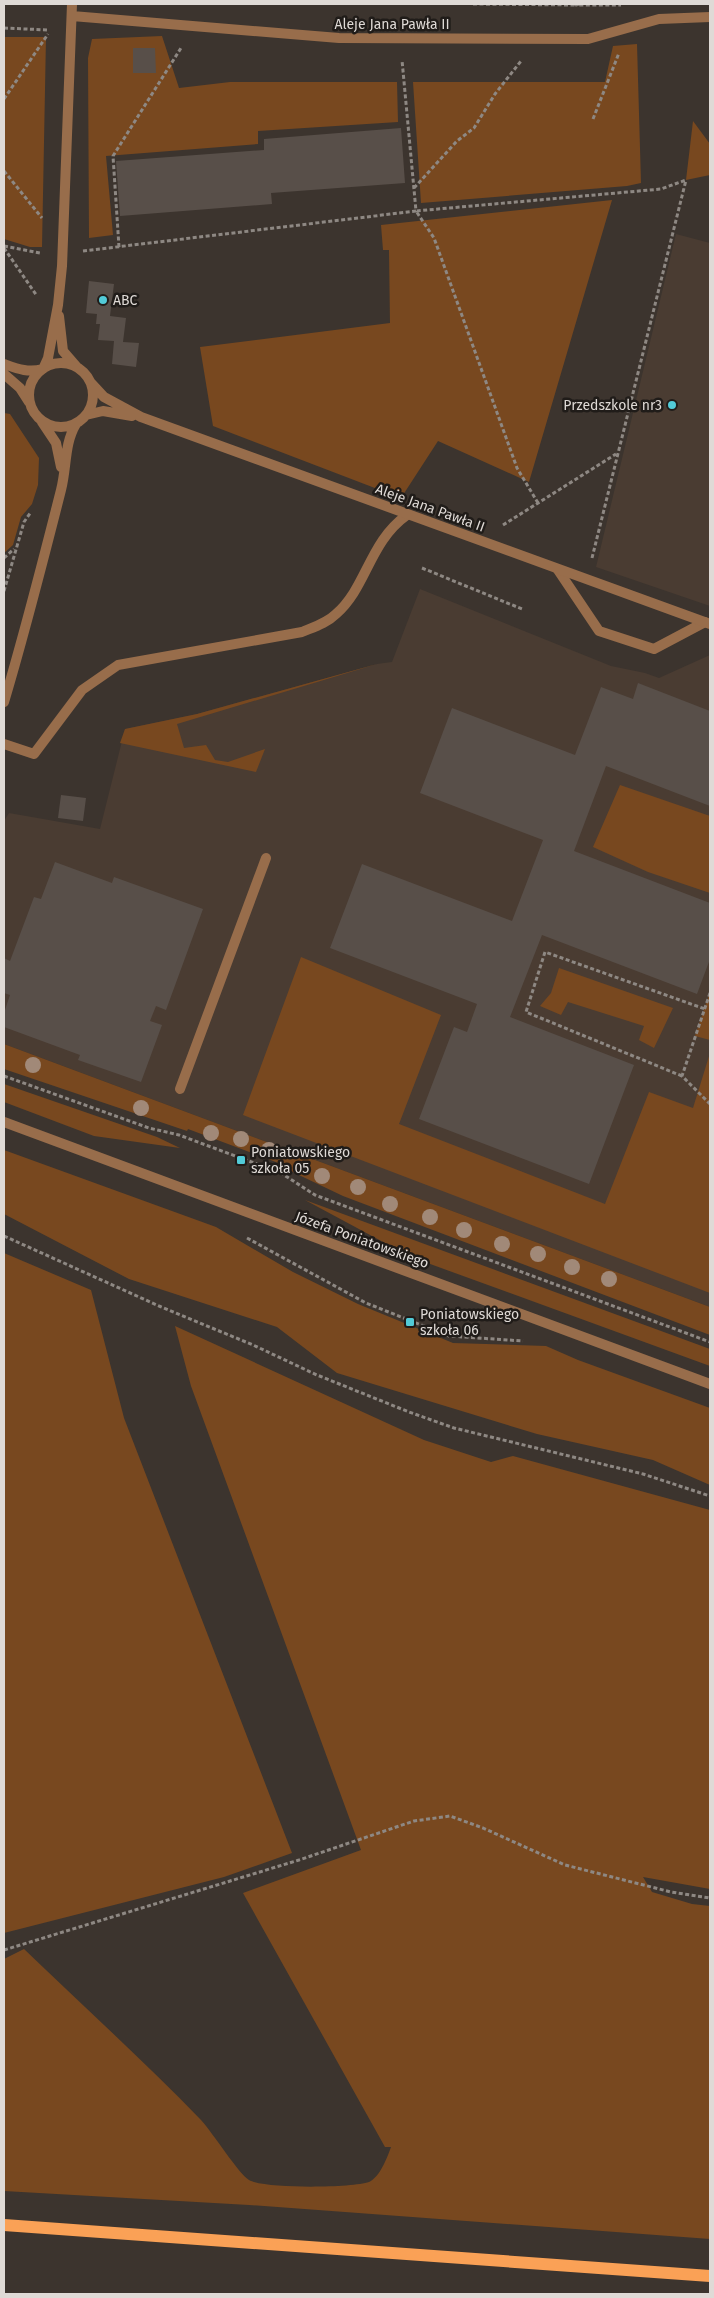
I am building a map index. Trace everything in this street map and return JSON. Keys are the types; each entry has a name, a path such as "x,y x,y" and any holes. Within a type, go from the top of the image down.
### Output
{"main road":[{"path":"4,2225 710,2276"}],"street":[{"name":"Aleje Jana Pawła II","path":"29,402 29,391 32,381 44,369 48,358 58,305 62,260 72,4"},
{"name":"Aleje Jana Pawła II","path":"72,16 339,38 538,39 588,39 659,20 710,17"},
{"name":"Aleje Jana Pawła II","path":"58,305 63,351 104,397 141,417 708,623"},
{"path":"4,364 25,371 44,369 57,363 68,364 78,368"},
{"path":"4,374 20,388 56,442 63,481"},
{"path":"4,702 24,634 63,481 68,441 76,424 86,415 92,402 90,383"},
{"name":"Aleje Jana Pawła II","path":"86,415 102,411 141,417"},
{"path":"40,420 58,427 76,424"},
{"path":"4,744 34,754 82,690 118,665 302,632 330,618 350,598 379,543 393,525 406,514"},
{"path":"558,570 599,631 654,649 708,623"},
{"path":"180,1089 266,858"},
{"name":"Józefa Poniatowskiego","path":"4,1122 710,1384"}],"path":[{"path":"472,4 625,5"},
{"path":"119,247 113,156 172,66 192,27"},
{"path":"4,28 51,30 4,100"},
{"path":"593,119 628,28"},
{"path":"400,38 416,210 434,238 517,468 538,503"},
{"path":"414,188 457,141 474,128 495,94 538,39"},
{"path":"4,171 47,224"},
{"path":"79,251 416,210 661,190 686,180 587,580"},
{"path":"4,247 30,253 47,253"},
{"path":"4,247 40,300"},
{"path":"478,541 617,454"},
{"path":"4,591 24,522 34,506"},
{"path":"4,558 16,547"},
{"path":"422,568 522,608"},
{"path":"705,1009 545,952 526,1012 682,1076 710,1104"},
{"path":"682,1076 710,993"},
{"path":"4,1076 149,1128 179,1135 282,1173 315,1195 710,1342"},
{"path":"241,1234 366,1303 449,1336 524,1340"},
{"path":"4,1236 159,1306 253,1344 316,1375 418,1415 454,1428 643,1474 710,1496"},
{"path":"4,1950 299,1860 414,1821 450,1816 483,1828 565,1865 671,1892 710,1898"}],"shaded area":[{"path":"162,36 179,88 230,82 397,82 398,122 258,131 258,144 106,156 113,235 89,238 88,58 92,39"},
{"path":"4,37 46,37 42,247 30,247 4,239"},
{"path":"637,44 641,183 627,186 421,203 413,82 605,82 613,46"},
{"path":"693,121 710,144 710,175 686,180"},
{"path":"612,200 529,482 438,441 401,498 213,426 200,347 390,323 389,250 383,250 381,225"},
{"name":"Przedszkole nr3","path":"676,234 710,243 710,606 596,567"},
{"path":"4,413 10,414 39,458 38,485 32,504 21,517 13,545 4,553"},
{"path":"420,589 611,666 659,678 710,655 710,1307 4,1044 4,821 9,813 100,829 125,729 197,714 377,664 392,662"},
{"path":"377,664 177,724 184,748 206,745 215,760 228,762 265,749 256,772 120,743 125,729 197,714"},
{"path":"620,785 710,816 710,893 648,872 593,847"},
{"path":"301,957 441,1015 399,1124 605,1204 649,1092 693,1108 710,1053 710,1293 243,1115"},
{"path":"559,968 673,1008 654,1048 639,1040 644,1026 568,1002 561,1015 540,1006 551,993"},
{"path":"710,992 710,1040 695,1036"},
{"path":"4,1044 710,1307 710,1335 343,1196 280,1166 281,1164 188,1129 187,1131 4,1069"},
{"path":"4,1084 157,1137 180,1148 94,1136 4,1102"},
{"path":"4,1150 216,1227 293,1272 358,1304 453,1343 546,1346 578,1360 710,1408 710,1485 653,1460 537,1434 337,1373 277,1327 129,1279 4,1214"},
{"path":"305,1200 710,1349 710,1366 411,1257"},
{"path":"4,1253 91,1290 124,1418 292,1853 224,1877 4,1933"},
{"path":"175,1326 424,1440 491,1462 513,1456 710,1510 710,1889 643,1877 652,1892 692,1904 710,1906 710,2239 249,2205 4,2191 4,1959 24,1949 136,2055 201,2120 239,2170 249,2180 272,2185 308,2187 369,2182 380,2172 391,2147 385,2147 243,1893 361,1850 191,1386"}],"building":[{"path":"133,48 155,48 156,73 133,73"},
{"path":"401,128 405,183 271,193 272,204 120,216 116,161 264,150 264,139"},
{"path":"89,281 114,284 110,316 126,318 123,342 139,343 136,367 112,364 114,341 98,340 100,324 96,324 97,314 86,313"},
{"path":"638,683 710,711 710,806 606,766 574,851 710,903 710,959 697,994 542,935 510,1017 634,1065 589,1184 419,1119 454,1027 467,1032 477,1004 330,948 362,864 512,921 543,840 420,793 452,708 575,755 601,687 633,699"},
{"path":"61,795 86,798 83,821 58,818"},
{"path":"55,862 112,883 114,877 203,909 166,1010 156,1006 150,1021 162,1025 141,1082 78,1060 80,1055 4,1027 4,1013 10,995 4,993 4,958 10,961 34,897 41,899"}],"place":[{"name":"ABC","path":"103,300"},
{"name":"Przedszkole nr3","path":"672,405"},
{"name":"Poniatowskiego szkoła 05","path":"241,1160"},
{"name":"Poniatowskiego szkoła 06","path":"410,1322"}]}
